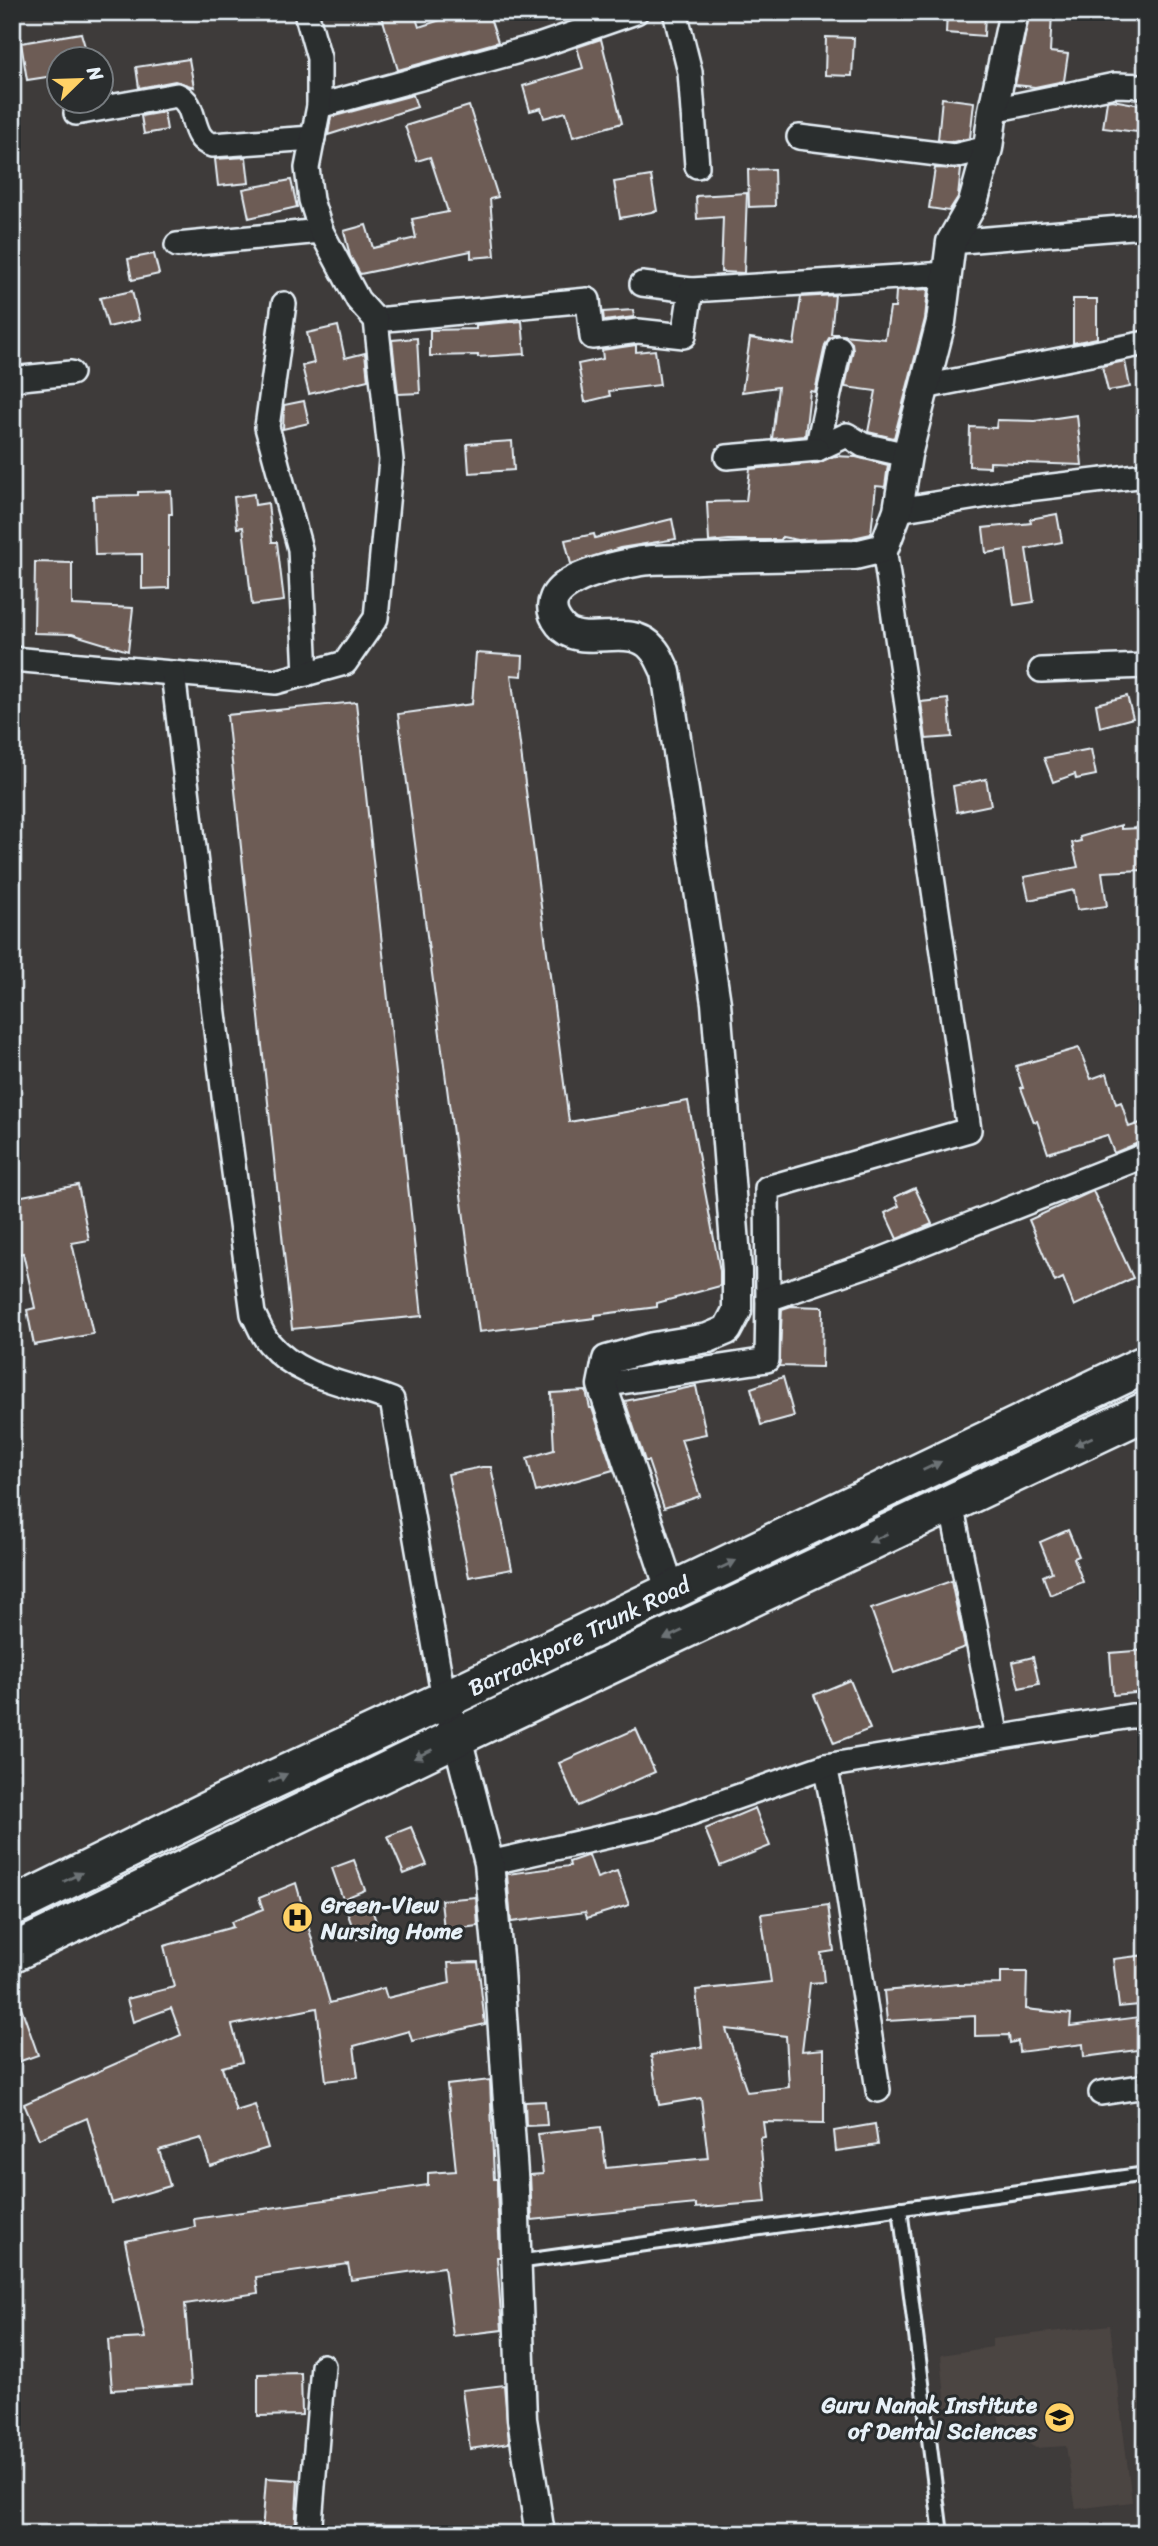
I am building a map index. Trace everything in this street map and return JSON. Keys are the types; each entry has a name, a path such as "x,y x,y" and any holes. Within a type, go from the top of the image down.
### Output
{"main road":[{"name":"Barrackpore Trunk Road","path":"12,1907 223,1803 1146,1364"},
{"name":"Barrackpore Trunk Road","path":"12,1953 457,1737 1146,1411"}],"street":[{"path":"12,659 276,682 345,663 376,618 391,460 376,320 358,300 321,231 311,200 307,169 319,106 319,58 306,12"},
{"path":"319,106 541,45 579,22 636,12"},
{"path":"674,12 690,72 697,166"},
{"path":"601,1385 767,1360 767,1188 968,1130 884,548 898,510 907,455 942,322 951,242 972,203 988,148 993,110 1014,12"},
{"path":"993,110 1115,85 1146,86"},
{"path":"116,106 177,96 186,101 198,136 206,144 212,145 313,138"},
{"path":"799,137 954,156 988,148"},
{"path":"951,242 1146,224"},
{"path":"177,245 321,231"},
{"path":"642,284 691,290 947,274"},
{"path":"376,320 588,300 592,337 638,331 684,336 691,290"},
{"path":"284,304 267,427 300,549 306,674"},
{"path":"924,387 1146,343"},
{"path":"817,449 839,348"},
{"path":"12,379 71,373"},
{"path":"727,457 817,449 846,435 863,445 907,455"},
{"path":"898,510 1019,490 1146,475"},
{"path":"671,1592 601,1385 607,1360 653,1347 708,1338 727,1330 737,1311 737,1270 716,1003 666,673 653,647 633,636 575,636 563,630 555,620 552,608 555,594 572,579 637,561 855,555 884,548"},
{"path":"1041,670 1146,666"},
{"path":"173,673 253,1314 267,1341 285,1359 313,1376 392,1400 444,1700 457,1737 489,1863 500,1984 517,2262 522,2419 540,2534"},
{"path":"768,1299 873,1263 1146,1154"},
{"path":"951,1503 997,1738"},
{"path":"489,1863 657,1825 825,1766 1131,1716 1146,1716"},
{"path":"825,1766 840,1839 878,2090"},
{"path":"1101,2093 1146,2086"},
{"path":"309,2534 323,2366"}],"lane":[{"path":"517,2262 1146,2174"},
{"path":"900,2208 941,2534"}],"shaded area":[{"name":"Guru Nanak Institute of Dental Sciences","path":"1110,2325 1132,2502 1076,2509 1066,2446 1036,2448 1000,2427 997,2405 946,2408 941,2355 992,2347 992,2339"}],"building":[{"path":"397,12 414,12 419,27 465,12 488,12 498,42 398,70 382,17"},
{"path":"947,12 985,12 984,36 946,33"},
{"path":"1030,12 1052,12 1050,52 1068,54 1064,81 1035,87 1015,85"},
{"path":"81,33 85,46 46,46 46,77 27,80 21,43"},
{"path":"826,37 854,38 852,76 825,75"},
{"path":"601,39 622,123 573,137 566,112 544,118 541,108 530,111 523,86 583,68 577,47"},
{"path":"189,59 194,87 175,81 139,88 136,67"},
{"path":"413,95 417,107 328,135 331,117"},
{"path":"942,98 974,102 970,138 953,142 938,140"},
{"path":"1107,101 1141,105 1137,132 1103,128"},
{"path":"469,106 498,197 490,199 495,256 471,258 471,251 360,274 350,256 344,231 366,225 373,248 416,238 412,219 448,212 430,157 417,161 405,126"},
{"path":"164,112 167,130 144,134 141,116"},
{"path":"246,157 249,183 218,186 215,159"},
{"path":"935,168 961,169 958,197 949,211 929,208"},
{"path":"774,169 775,206 749,207 748,170"},
{"path":"651,176 657,211 620,218 614,182"},
{"path":"291,180 297,207 249,218 243,189"},
{"path":"747,193 744,273 721,272 723,217 697,219 696,196"},
{"path":"154,254 159,274 132,280 128,259"},
{"path":"928,289 925,319 894,438 868,432 876,391 845,387 853,350 852,343 843,335 885,339 890,308 895,308 896,291"},
{"path":"132,291 139,320 108,327 100,298"},
{"path":"835,295 831,334 839,334 829,338 825,345 815,392 810,391 805,436 772,439 778,387 742,392 750,338 794,345 801,297"},
{"path":"1073,299 1097,299 1097,338 1073,343"},
{"path":"633,310 634,317 604,321 603,312"},
{"path":"522,321 525,354 430,356 430,330 476,329 476,325"},
{"path":"338,326 345,358 365,353 368,380 309,394 302,366 314,363 307,333"},
{"path":"417,338 420,393 398,394 392,340"},
{"path":"636,345 636,352 655,350 660,385 609,391 610,396 585,402 578,364 603,359 602,350"},
{"path":"1125,361 1130,387 1108,391 1102,366"},
{"path":"304,401 309,423 283,429 284,405"},
{"path":"1077,415 1082,465 990,462 990,467 969,466 970,427 996,428 997,420 1035,421"},
{"path":"512,441 514,470 469,473 467,444"},
{"path":"834,456 856,457 888,465 885,487 876,486 871,534 853,538 798,540 782,537 781,540 709,542 707,502 746,501 750,469 818,463"},
{"path":"171,491 169,588 142,589 142,554 95,555 93,496"},
{"path":"254,494 255,505 268,503 272,542 277,542 284,601 252,605 243,527 237,528 234,497"},
{"path":"1057,514 1062,542 1026,549 1034,602 1014,605 1006,550 986,553 983,528 1031,523 1030,519"},
{"path":"672,519 676,539 620,548 571,564 565,540 594,534 595,538"},
{"path":"35,562 72,563 72,605 133,608 128,651 72,634 34,633"},
{"path":"476,653 523,656 522,676 511,675 569,1122 688,1101 720,1271 720,1286 657,1303 657,1307 595,1315 595,1318 479,1332 398,714 472,704"},
{"path":"1127,696 1133,718 1100,727 1096,704"},
{"path":"948,699 952,737 926,739 921,702"},
{"path":"356,702 422,1316 292,1329 227,715"},
{"path":"1091,749 1096,775 1076,779 1075,774 1053,782 1044,758"},
{"path":"986,779 991,805 957,812 953,786"},
{"path":"1121,825 1121,829 1140,828 1143,870 1102,872 1107,906 1077,910 1074,890 1029,900 1024,877 1078,867 1072,843 1081,841 1080,837"},
{"path":"1079,1048 1091,1079 1107,1073 1116,1104 1121,1102 1129,1127 1146,1121 1138,1143 1114,1153 1107,1135 1048,1153 1037,1121 1034,1122 1021,1088 1016,1066"},
{"path":"78,1185 89,1240 72,1243 93,1334 34,1345 27,1310 35,1308 23,1253 12,1255 12,1198"},
{"path":"915,1188 932,1224 897,1239 885,1213 899,1206 895,1197"},
{"path":"1093,1191 1133,1278 1074,1306 1063,1278 1055,1282 1029,1220"},
{"path":"791,1306 823,1307 822,1367 779,1366 782,1309"},
{"path":"783,1377 794,1416 761,1425 751,1388"},
{"path":"696,1386 706,1434 681,1439 700,1496 664,1508 625,1401"},
{"path":"586,1391 613,1470 536,1492 527,1458 554,1450 551,1393"},
{"path":"491,1467 512,1569 469,1577 448,1474"},
{"path":"1068,1530 1079,1556 1074,1558 1083,1582 1050,1595 1043,1576 1052,1572 1040,1542"},
{"path":"951,1581 965,1647 894,1673 871,1609"},
{"path":"1146,1650 1146,1692 1113,1695 1110,1653"},
{"path":"1033,1657 1039,1684 1019,1688 1013,1662"},
{"path":"850,1680 870,1729 834,1743 814,1695"},
{"path":"636,1729 655,1772 578,1806 559,1763"},
{"path":"755,1808 770,1846 720,1866 705,1829"},
{"path":"411,1827 427,1865 404,1874 388,1836"},
{"path":"589,1855 597,1878 617,1871 629,1905 587,1918 585,1912 511,1922 507,1874 570,1866 569,1862"},
{"path":"354,1860 365,1890 343,1899 332,1868"},
{"path":"296,1883 330,2003 384,1988 387,1998 450,1983 448,1963 478,1962 485,2024 412,2041 409,2031 354,2046 358,2077 326,2081 317,2008 232,2025 242,2062 222,2067 236,2111 255,2105 268,2148 210,2166 201,2138 159,2150 170,2186 112,2203 87,2118 39,2139 24,2104 181,2035 171,2008 133,2022 127,1999 174,1987 164,1946 233,1927 231,1922 263,1909 259,1898"},
{"path":"476,1897 478,1926 444,1930 441,1900"},
{"path":"828,1905 834,1951 821,1953 824,1982 810,1983 802,2051 824,2049 824,2123 763,2122 765,2137 760,2138 766,2202 696,2208 696,2204 532,2220 530,2175 543,2174 538,2134 601,2127 606,2168 708,2158 701,2098 659,2105 651,2055 702,2047 696,1990 771,1982 761,1914","holes":["726,2029 786,2036 789,2087 747,2092"]},
{"path":"371,1906 379,1931 357,1939 346,1909"},
{"path":"1146,1955 1146,1991 1138,1992 1139,2005 1119,2007 1113,1959"},
{"path":"1001,1972 1027,1972 1026,2009 1071,2014 1070,2026 1139,2017 1145,2049 1084,2057 1083,2044 1019,2052 1018,2041 1010,2043 1009,2035 975,2036 975,2016 887,2021 884,1991 958,1984 1001,1984"},
{"path":"12,1990 15,1990 38,2055 12,2064"},
{"path":"490,2080 494,2179 497,2179 500,2257 497,2257 502,2330 453,2336 444,2267 351,2280 348,2264 256,2277 258,2293 185,2304 191,2385 112,2390 108,2340 145,2338 125,2241 195,2227 194,2219 428,2185 428,2173 456,2171 447,2085"},
{"path":"545,2101 547,2125 526,2126 525,2102"},
{"path":"875,2124 878,2145 836,2151 834,2131"},
{"path":"301,2373 302,2415 258,2416 258,2374"},
{"path":"504,2385 509,2443 470,2449 462,2390"},
{"path":"266,2478 298,2480 295,2534 262,2534"}],"place":[{"name":"Green-View Nursing Home","path":"298,1918"},
{"name":"Guru Nanak Institute of Dental Sciences","path":"1060,2418"}]}
